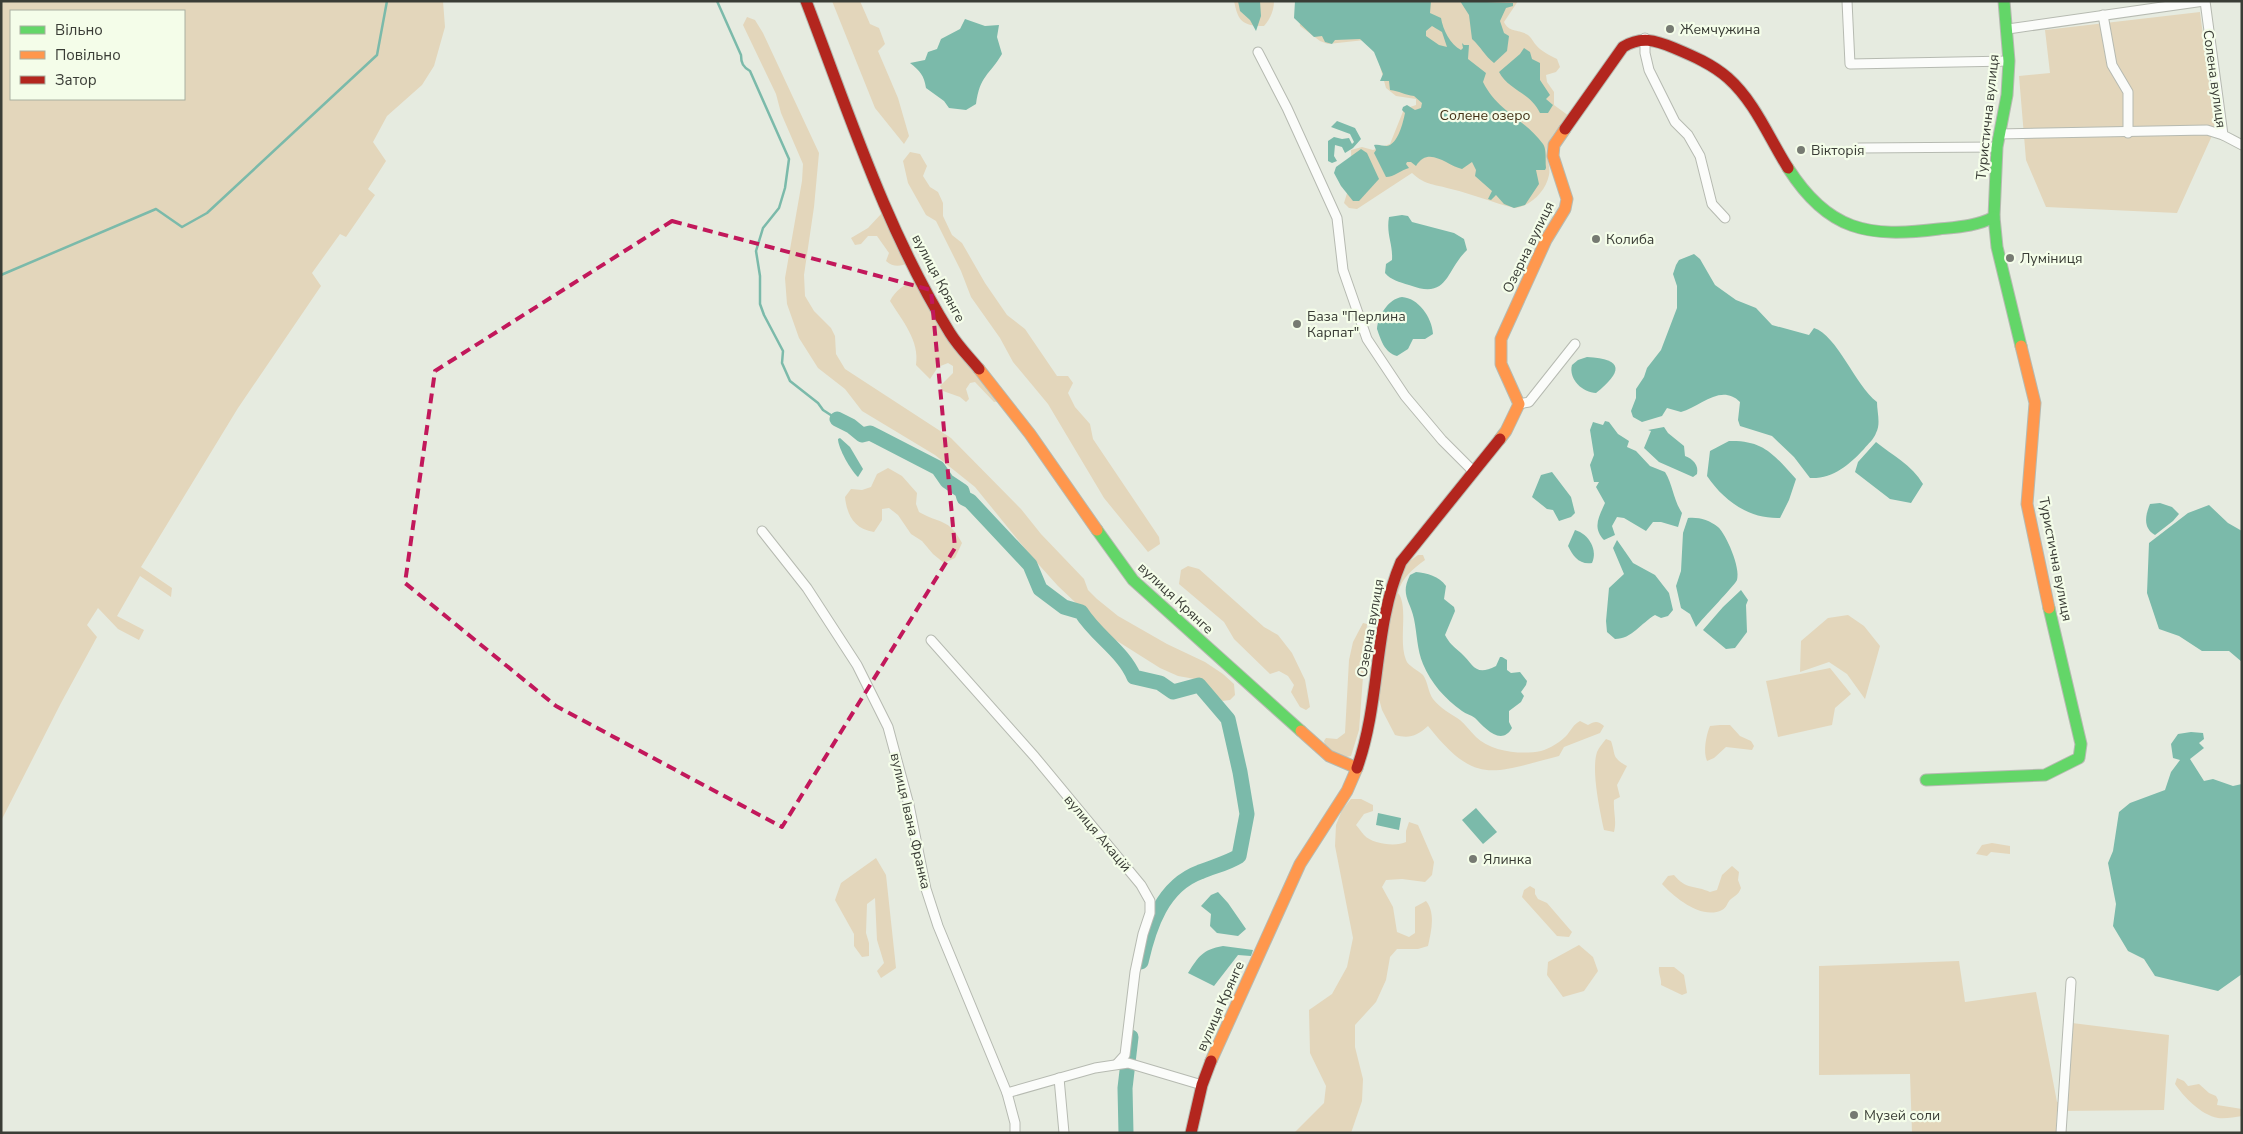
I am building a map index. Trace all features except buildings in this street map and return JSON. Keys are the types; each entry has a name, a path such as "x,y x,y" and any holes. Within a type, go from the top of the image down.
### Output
{"street":[{"name":"вулиця Крянге","path":"806,1 882,200 918,274 951,334 1030,434 1121,566 1133,580 1329,756 1357,768 1347,791 1300,864 1219,1040 1202,1085 1191,1133"},
{"path":"1847,1 1850,64 2009,61"},
{"name":"Туристична вулиця","path":"1926,780 2045,775 2079,758 2081,744 2046,597 2027,504 2035,404 1997,247 1994,217 1997,146 2007,95 2009,61 2008,29 2004,1"},
{"path":"2008,29 2204,1"},
{"name":"Солена вулиця","path":"2204,1 2223,135 2242,145"},
{"path":"2103,16 2112,65 2128,92 2128,133"},
{"name":"Озерна вулиця","path":"1357,768 1371,720 1386,607 1394,575 1401,562 1506,431 1519,404 1500,362 1498,352 1501,339 1546,240 1565,209 1567,199 1554,156 1554,145 1623,47 1634,39 1645,38"},
{"path":"1725,218 1712,204 1700,156 1688,135 1675,122 1649,70 1645,54 1645,38 1694,56 1732,82 1743,94 1792,174 1825,212 1843,223 1867,231 1891,233 1982,224 1994,217"},
{"path":"1258,52 1287,108 1334,212 1344,270 1367,339 1405,396 1442,440 1474,472"},
{"path":"2000,134 2207,130 2223,135"},
{"path":"1859,148 1997,146"},
{"path":"1519,404 1528,402 1575,344"},
{"name":"вулиця Івана Франка","path":"762,531 807,588 857,665 888,727 909,805 926,889 938,926 1008,1092 1015,1123 1015,1133"},
{"name":"вулиця Акацій","path":"931,640 1035,757 1129,870 1150,901 1150,913 1143,934 1135,972 1125,1055 1116,1064"},
{"path":"2061,1133 2072,982"},
{"path":"1008,1092 1116,1064 1128,1063 1202,1085"},
{"path":"1059,1078 1064,1133"}],"highlighted area":[{"path":"672,221 931,290 955,548 782,827 556,706 405,583 435,371"}],"green space":[{"path":"1,1 443,1 445,27 434,66 422,85 387,116 373,142 386,161 368,189 375,195 346,237 340,234 312,273 321,286 238,408 141,567 172,588 171,597 140,576 117,616 144,630 139,640 118,629 98,608 87,625 97,637 1,821"},
{"path":"832,1 860,1 870,24 879,28 885,44 878,51 898,98 909,136 904,144 875,108"},
{"path":"1234,1 1274,1 1271,15 1264,26 1251,25 1242,21 1237,13"},
{"name":"Солене озеро","path":"1298,1 1518,1 1504,22 1509,28 1531,37 1540,49 1557,59 1560,67 1556,72 1546,75 1547,82 1554,92 1554,105 1569,116 1548,144 1549,175 1545,187 1532,201 1515,208 1431,184 1412,173 1357,209 1349,208 1344,203 1352,177 1351,150 1362,147 1373,150 1390,144 1404,109 1416,105 1416,99 1396,96 1386,88 1376,52 1365,40 1328,44 1320,41 1300,26"},
{"path":"2200,12 2215,129 2177,213 2046,207 2026,160 2019,76 2050,73 2045,30"},
{"path":"747,17 755,20 763,33 819,153 814,207 804,275 805,296 814,311 831,328 835,336 836,354 845,369 951,438 1021,509 1041,534 1084,579 1088,590 1097,599 1118,616 1167,644 1205,662 1223,674 1234,684 1235,695 1230,700 1222,701 1211,690 1195,679 1178,676 1160,668 1114,639 1058,586 975,487 935,455 862,411 845,389 818,368 799,338 787,304 785,278 802,181 803,164 781,113 776,94 743,25"},
{"path":"910,152 920,154 927,166 923,176 930,187 938,192 943,203 943,216 952,235 962,243 985,283 1007,315 1025,329 1057,376 1068,376 1073,383 1068,393 1075,407 1090,424 1093,439 1159,537 1160,544 1148,552 1104,498 1048,404 1013,362 1000,338 971,297 961,271 936,221 926,215 908,183 903,161"},
{"path":"882,213 885,213 908,263 897,266 886,261 889,253 877,236 868,236 861,244 855,245 851,238 868,228"},
{"path":"916,281 999,401 994,402 975,382 970,383 966,389 969,399 966,402 960,397 943,391 940,386 953,373 953,366 948,363 938,367 930,379 916,365 917,356 913,339 890,301 901,288"},
{"path":"888,468 902,476 917,493 916,504 919,512 953,529 962,543 955,558 944,563 922,541 911,534 898,515 889,508 882,509 882,520 874,532 861,528 853,520 845,497 851,489 862,490 871,487 877,474"},
{"path":"1418,555 1423,555 1425,560 1405,578 1398,593 1403,606 1404,652 1407,662 1423,675 1431,696 1442,708 1460,720 1482,742 1507,751 1525,753 1544,750 1562,740 1580,721 1588,725 1595,722 1600,723 1604,726 1600,733 1564,747 1559,756 1500,770 1486,770 1473,766 1459,758 1428,726 1413,736 1395,735 1382,710 1379,699 1386,630 1399,575 1407,563"},
{"path":"1188,566 1199,569 1264,627 1278,635 1292,653 1305,680 1310,707 1306,710 1300,707 1291,692 1294,685 1288,676 1279,671 1270,674 1234,639 1224,622 1179,584 1181,570"},
{"path":"1848,615 1864,626 1880,646 1865,699 1847,674 1829,662 1800,672 1801,641 1828,618"},
{"path":"1363,623 1367,624 1359,730 1351,756 1342,758 1326,748 1324,741 1326,738 1337,739 1345,733 1349,660 1353,642"},
{"path":"1830,668 1851,694 1835,708 1832,725 1778,737 1766,681"},
{"path":"1730,725 1740,736 1751,741 1754,746 1752,750 1726,747 1714,758 1707,761 1705,748 1710,726"},
{"path":"1606,739 1611,741 1616,758 1627,766 1617,785 1620,797 1614,800 1614,832 1604,830 1598,802 1595,770 1597,752"},
{"path":"1351,799 1361,799 1373,805 1373,811 1364,814 1356,825 1364,835 1373,841 1384,844 1402,844 1406,842 1406,831 1409,822 1418,825 1434,862 1432,875 1425,882 1402,879 1386,880 1382,887 1393,907 1397,932 1409,937 1415,933 1415,907 1426,901 1432,917 1430,935 1428,946 1418,949 1397,949 1390,957 1386,980 1376,1002 1355,1025 1355,1047 1363,1079 1362,1101 1351,1133 1294,1133 1324,1103 1326,1086 1310,1053 1309,1010 1332,994 1347,967 1353,938 1335,846 1336,825 1342,810"},
{"path":"1992,843 2010,846 2010,854 1991,852 1987,856 1976,854 1982,845"},
{"path":"876,858 886,875 896,968 881,978 877,971 884,963 877,940 875,898 867,904 866,933 869,943 869,956 862,957 854,946 854,934 835,900 841,883"},
{"path":"1732,866 1739,872 1738,880 1741,888 1724,909 1714,912 1706,912 1689,906 1662,884 1668,876 1674,875 1678,880 1687,885 1710,892 1717,890 1722,875"},
{"path":"1530,886 1535,889 1538,899 1547,903 1572,932 1569,937 1557,936 1522,897 1524,890"},
{"path":"1579,945 1593,957 1598,971 1584,991 1563,997 1547,975 1548,962"},
{"path":"1959,961 1965,1002 2036,992 2057,1102 2066,1101 2072,1023 2169,1035 2164,1110 2057,1111 2056,1133 1912,1133 1910,1074 1819,1075 1819,966"},
{"path":"1659,967 1674,967 1684,975 1687,993 1682,995 1661,985"},
{"path":"2177,1078 2184,1081 2188,1086 2199,1084 2209,1093 2216,1096 2218,1100 2217,1105 2242,1109 2242,1116 2221,1118 2205,1113 2188,1100 2175,1084"}],"water":[{"path":"1238,1 1260,1 1261,16 1256,31 1250,20 1240,11"},
{"name":"Солене озеро","path":"1295,1 1431,1 1430,13 1441,18 1445,32 1450,40 1461,50 1463,48 1462,43 1469,45 1468,59 1486,73 1483,82 1496,101 1536,135 1544,146 1546,168 1545,170 1536,170 1539,184 1525,205 1514,208 1504,204 1496,195 1491,200 1488,199 1492,191 1475,176 1476,170 1472,162 1462,169 1438,158 1427,157 1416,166 1411,162 1407,162 1406,164 1409,168 1386,177 1374,153 1376,150 1374,145 1387,146 1391,144 1397,137 1401,127 1405,113 1402,110 1403,107 1407,105 1415,110 1421,108 1422,103 1414,96 1390,90 1389,81 1380,81 1383,74 1374,52 1360,39 1335,40 1332,44 1325,42 1322,36 1314,37 1294,18","holes":["1432,26 1442,32 1447,47 1439,45 1426,36 1426,31"]},
{"path":"1460,1 1513,3 1513,6 1506,8 1500,21 1504,33 1509,36 1507,51 1494,63 1472,39 1469,15"},
{"path":"965,19 985,26 999,25 997,37 1002,54 983,81 976,104 966,110 949,108 944,101 926,88 921,74 910,63 925,60 928,52 937,49 941,39 960,29"},
{"path":"1524,48 1530,52 1532,59 1540,63 1540,80 1550,95 1546,99 1553,105 1548,113 1540,113 1531,100 1508,83 1499,72 1520,54"},
{"path":"1337,121 1355,128 1361,139 1353,148 1345,153 1342,147 1335,145 1334,156 1337,161 1332,163 1328,161 1328,141 1334,137 1349,138 1352,144 1354,142 1350,134 1331,127"},
{"path":"1361,149 1367,153 1379,179 1359,201 1353,201 1341,186 1334,173 1336,167"},
{"path":"1408,216 1412,222 1454,233 1464,239 1467,250 1445,281 1439,286 1432,289 1422,289 1396,280 1385,273 1386,264 1392,260 1388,229 1389,217"},
{"path":"1694,254 1700,259 1715,285 1736,300 1756,308 1772,325 1809,335 1814,328 1822,332 1877,402 1879,422 1875,435 1864,449 1840,470 1826,476 1810,478 1794,457 1772,436 1740,426 1738,420 1740,402 1733,397 1718,395 1681,412 1667,408 1662,416 1642,422 1633,417 1631,411 1636,398 1636,389 1644,377 1647,368 1661,350 1677,308 1677,286 1673,274 1676,265 1679,260"},
{"path":"1397,298 1408,298 1419,305 1430,321 1433,334 1425,339 1413,339 1408,349 1397,356 1386,349 1377,329 1379,319 1388,305"},
{"path":"1587,357 1608,361 1615,368 1615,373 1611,379 1596,393 1582,388 1572,375 1572,365 1578,360"},
{"path":"1605,421 1609,422 1618,434 1629,441 1627,447 1636,451 1650,466 1665,472 1682,513 1678,527 1661,522 1653,522 1646,531 1624,518 1617,517 1612,526 1615,535 1604,540 1600,535 1597,526 1605,503 1596,487 1599,482 1594,482 1590,465 1594,455 1590,430 1593,422 1603,425"},
{"path":"1664,427 1668,433 1684,446 1685,456 1696,465 1697,474 1693,477 1659,462 1644,448 1651,431 1648,430"},
{"path":"840,438 850,447 863,469 858,477 842,453 838,439"},
{"path":"1729,441 1741,441 1760,446 1774,456 1796,479 1780,518 1769,518 1738,507 1721,493 1707,476 1710,451"},
{"path":"1876,442 1908,466 1923,484 1911,503 1890,499 1855,472 1858,462"},
{"path":"1552,472 1571,497 1575,513 1571,517 1559,521 1553,510 1547,509 1532,497 1541,475"},
{"path":"2160,503 2172,507 2179,514 2155,535 2148,529 2146,517 2150,504"},
{"path":"2209,505 2228,523 2242,531 2242,662 2229,651 2202,651 2179,636 2159,629 2147,593 2149,543 2188,513"},
{"path":"1688,518 1711,522 1718,527 1732,552 1738,575 1735,583 1696,627 1690,614 1681,608 1676,586 1681,571 1683,533"},
{"path":"1575,530 1584,535 1591,543 1594,553 1592,563 1580,561 1574,556 1568,546"},
{"path":"1617,540 1633,563 1655,575 1669,593 1673,610 1668,616 1661,618 1655,615 1631,634 1615,639 1607,632 1606,621 1609,588 1624,574 1613,548"},
{"path":"1416,572 1432,576 1446,586 1444,599 1454,607 1455,611 1445,635 1472,665 1479,670 1489,669 1496,666 1500,657 1502,657 1507,660 1507,670 1511,673 1520,672 1527,681 1521,692 1524,696 1521,702 1509,711 1509,722 1512,728 1503,736 1493,734 1475,718 1444,696 1426,671 1419,653 1414,619 1406,593 1410,575"},
{"path":"1741,590 1748,600 1746,605 1747,632 1735,648 1726,649 1703,630"},
{"path":"2203,733 2204,739 2199,743 2204,748 2190,759 2204,781 2213,779 2233,786 2242,784 2242,974 2218,991 2155,976 2144,959 2128,951 2113,926 2116,904 2108,863 2113,851 2119,812 2130,803 2165,790 2171,772 2180,760 2173,758 2171,744 2178,734"},
{"path":"1476,808 1497,832 1483,844 1462,820"},
{"path":"1378,813 1401,818 1399,830 1376,825"},
{"path":"1218,892 1246,929 1238,936 1217,933 1210,926 1211,914 1201,906 1211,895"},
{"path":"1223,946 1253,950 1251,956 1238,955 1214,986 1188,973 1202,955"}],"waterway":[{"path":"1,275 156,209 182,227 207,213 377,55 387,1"},
{"path":"717,1 741,55 741,60 750,71 789,159 785,188 779,208 763,228 756,251 760,276 760,304 783,351 782,363 790,381 818,403 823,410 837,419"},
{"path":"837,419 851,426 862,435 870,433 938,468 947,481 962,491 964,498 970,501 1030,565 1040,589 1064,607 1081,612 1094,629 1123,659 1134,677 1160,683 1173,692 1199,685 1228,719 1247,814 1239,856 1187,878 1176,887 1159,909 1148,935 1141,962"},
{"path":"1126,1133 1125,1088 1131,1037"}],"traffic: fast":[{"path":"2004,1 2009,61 2007,95 1997,147 1994,217 1997,247 2021,346"},
{"path":"1788,168 1803,189 1818,205 1852,226 1891,232 1914,232 1953,228 1974,224 1994,217"},
{"path":"1097,530 1133,580 1301,731"},
{"path":"1926,780 2045,775 2079,758 2081,744 2049,608"}],"traffic: slow":[{"path":"1500,439 1519,404 1501,364 1501,339 1546,240 1565,209 1567,199 1553,156 1554,145 1565,129"},
{"path":"2021,346 2035,403 2027,504 2049,608"},
{"path":"979,369 1030,434 1097,530"},
{"path":"1211,1061 1300,864 1347,791 1357,768 1329,756 1301,731"}],"traffic: jam":[{"path":"806,1 870,170 907,253 927,294 950,333 979,369"},
{"path":"1565,129 1623,47 1636,41 1654,41 1702,61 1728,78 1754,109 1788,168"},
{"path":"1357,768 1365,743 1370,717 1386,613 1392,587 1401,562 1500,439"},
{"path":"1191,1133 1202,1085 1211,1061"}],"place":[{"name":"Жемчужина","path":"1670,29"},
{"name":"Вікторія","path":"1801,150"},
{"name":"Колиба","path":"1596,239"},
{"name":"Луміниця","path":"2010,258"},
{"name":"База \"Перлина Карпат\"","path":"1297,324"},
{"name":"Ялинка","path":"1473,859"},
{"name":"Музей соли","path":"1854,1115"}]}
